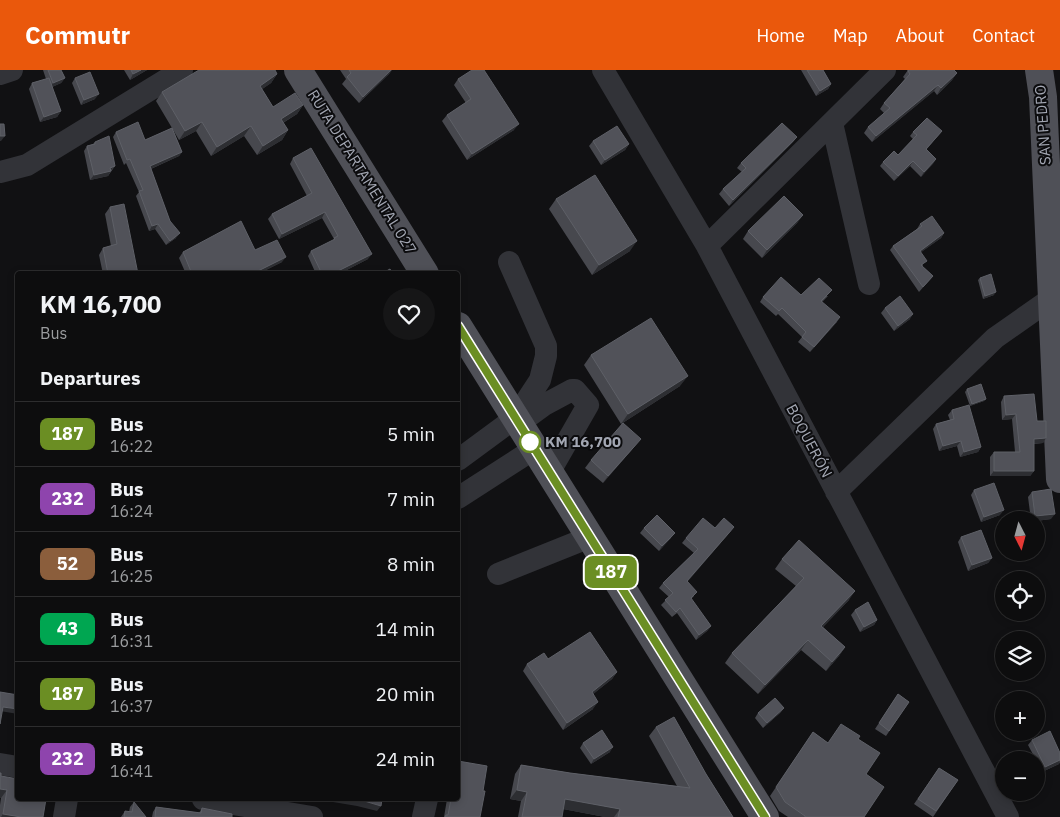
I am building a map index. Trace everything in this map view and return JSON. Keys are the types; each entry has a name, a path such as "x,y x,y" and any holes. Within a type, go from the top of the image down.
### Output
{"main road":[{"name":"RUTA DEPARTAMENTAL 027","path":"298,70 423,271"},
{"name":"SAN PEDRO","path":"1039,70 1052,98 1060,479"},
{"path":"460,329 765,817"}],"street":[{"path":"0,74 12,70"},
{"path":"0,172 27,165 182,70"},
{"name":"BOQUERÓN","path":"603,70 707,246 1008,817"},
{"path":"707,246 885,70"},
{"path":"832,123 869,284"},
{"path":"509,262 546,346 546,356 540,380 517,421"},
{"path":"836,492 995,338 1056,299"},
{"path":"460,459 544,404 574,390 588,405 549,473"},
{"path":"460,497 534,449"},
{"path":"498,574 590,537"},
{"path":"0,764 15,766"},
{"path":"64,817 67,801"},
{"path":"215,801 312,817"},
{"path":"422,817 426,801"}],"building":[{"path":"48,70 61,70 65,78 53,83"},
{"path":"131,70 141,70 133,74"},
{"path":"199,70 275,70 277,74 260,86 273,107 295,93 303,105 281,119 288,130 263,146 251,126 217,147 202,122 185,131 162,92"},
{"path":"349,70 391,70 363,97 347,77 351,73"},
{"path":"472,70 484,70 519,124 472,154 447,115 471,99 458,79"},
{"path":"807,70 823,70 831,84 820,91"},
{"path":"908,70 954,70 957,73 941,88 938,85 876,136 868,127 890,108 884,103 910,74"},
{"path":"90,72 99,94 84,100 75,78"},
{"path":"49,78 61,111 44,117 32,83"},
{"path":"927,118 942,131 926,149 936,159 924,172 913,161 898,176 883,162 894,151 898,155 917,135 913,132"},
{"path":"138,122 145,140 172,128 182,152 150,166 170,221 180,233 170,241 158,224 152,226 139,191 143,190 130,159 127,160 116,132"},
{"path":"782,123 797,137 733,200 723,189 746,168 741,163"},
{"path":"0,124 4,124 5,136 0,136"},
{"path":"617,126 629,144 605,160 593,141"},
{"path":"109,136 115,166 110,168 111,171 94,175 87,146"},
{"path":"311,148 372,254 338,271 321,271 311,251 338,236 325,212 282,234 272,214 312,193 293,158"},
{"path":"595,175 637,241 599,265 556,199"},
{"path":"784,196 803,215 767,250 748,231"},
{"path":"124,204 137,271 107,271 103,248 117,244 110,207"},
{"path":"932,216 944,233 920,251 927,261 921,265 933,276 923,287 893,246 922,226 920,224"},
{"path":"241,221 255,250 277,240 286,257 258,271 191,271 183,252"},
{"path":"991,274 996,292 985,296 980,278"},
{"path":"781,277 801,295 819,278 832,290 821,301 840,317 814,347 802,337 806,332 782,308 779,311 763,297"},
{"path":"900,296 913,314 898,326 885,308"},
{"path":"651,318 688,376 628,414 591,355"},
{"path":"981,384 986,399 972,404 967,389"},
{"path":"1034,394 1037,421 1046,421 1046,438 1034,439 1034,471 994,471 994,452 1020,452 1016,414 1006,415 1004,396"},
{"path":"969,405 981,447 964,452 961,441 943,446 936,424 954,419 952,410"},
{"path":"623,423 641,439 608,476 591,460"},
{"path":"994,483 1004,510 995,511 995,513 984,517 974,490"},
{"path":"1051,489 1055,514 1045,515 1045,511 1034,511 1032,492"},
{"path":"657,515 675,533 662,546 644,528"},
{"path":"703,518 715,528 724,518 734,527 687,581 697,592 691,598 711,626 699,635 680,608 676,612 665,600 673,593 663,583 698,549 686,538"},
{"path":"981,530 992,558 972,565 961,537"},
{"path":"799,540 855,591 821,626 845,647 832,662 808,640 765,685 732,653 804,578 782,559"},
{"path":"868,602 877,620 864,627 855,610"},
{"path":"590,632 617,672 592,692 598,702 567,723 527,664 544,653 548,659"},
{"path":"0,692 15,694 15,709 3,707 0,724"},
{"path":"898,694 909,702 889,731 879,723"},
{"path":"775,698 784,708 767,723 758,713"},
{"path":"674,717 733,817 618,817 620,809 565,799 562,817 522,817 527,792 517,790 521,765 690,788 656,727"},
{"path":"841,724 860,736 858,739 880,753 866,774 884,787 864,817 805,817 785,802 776,787 813,732 828,743"},
{"path":"602,730 613,747 594,759 583,743"},
{"path":"1050,731 1060,753 1060,760 1045,767 1045,751 1037,751 1032,741 1045,741 1045,734"},
{"path":"460,761 487,766 480,817 445,817 448,815 451,801 460,801"},
{"path":"939,768 958,780 936,811 918,799"},
{"path":"0,773 1,776 15,778 15,801 46,801 43,817 21,817 3,814 7,790 0,789"},
{"path":"364,801 382,801 381,806"},
{"path":"134,802 146,817 124,817 125,811 132,812"},
{"path":"156,807 201,813 202,808 232,814 232,817 155,817"}],"bus line":[{"name":"187","path":"460,329 765,817"}],"place":[{"name":"KM 16,700","path":"530,442"}]}
